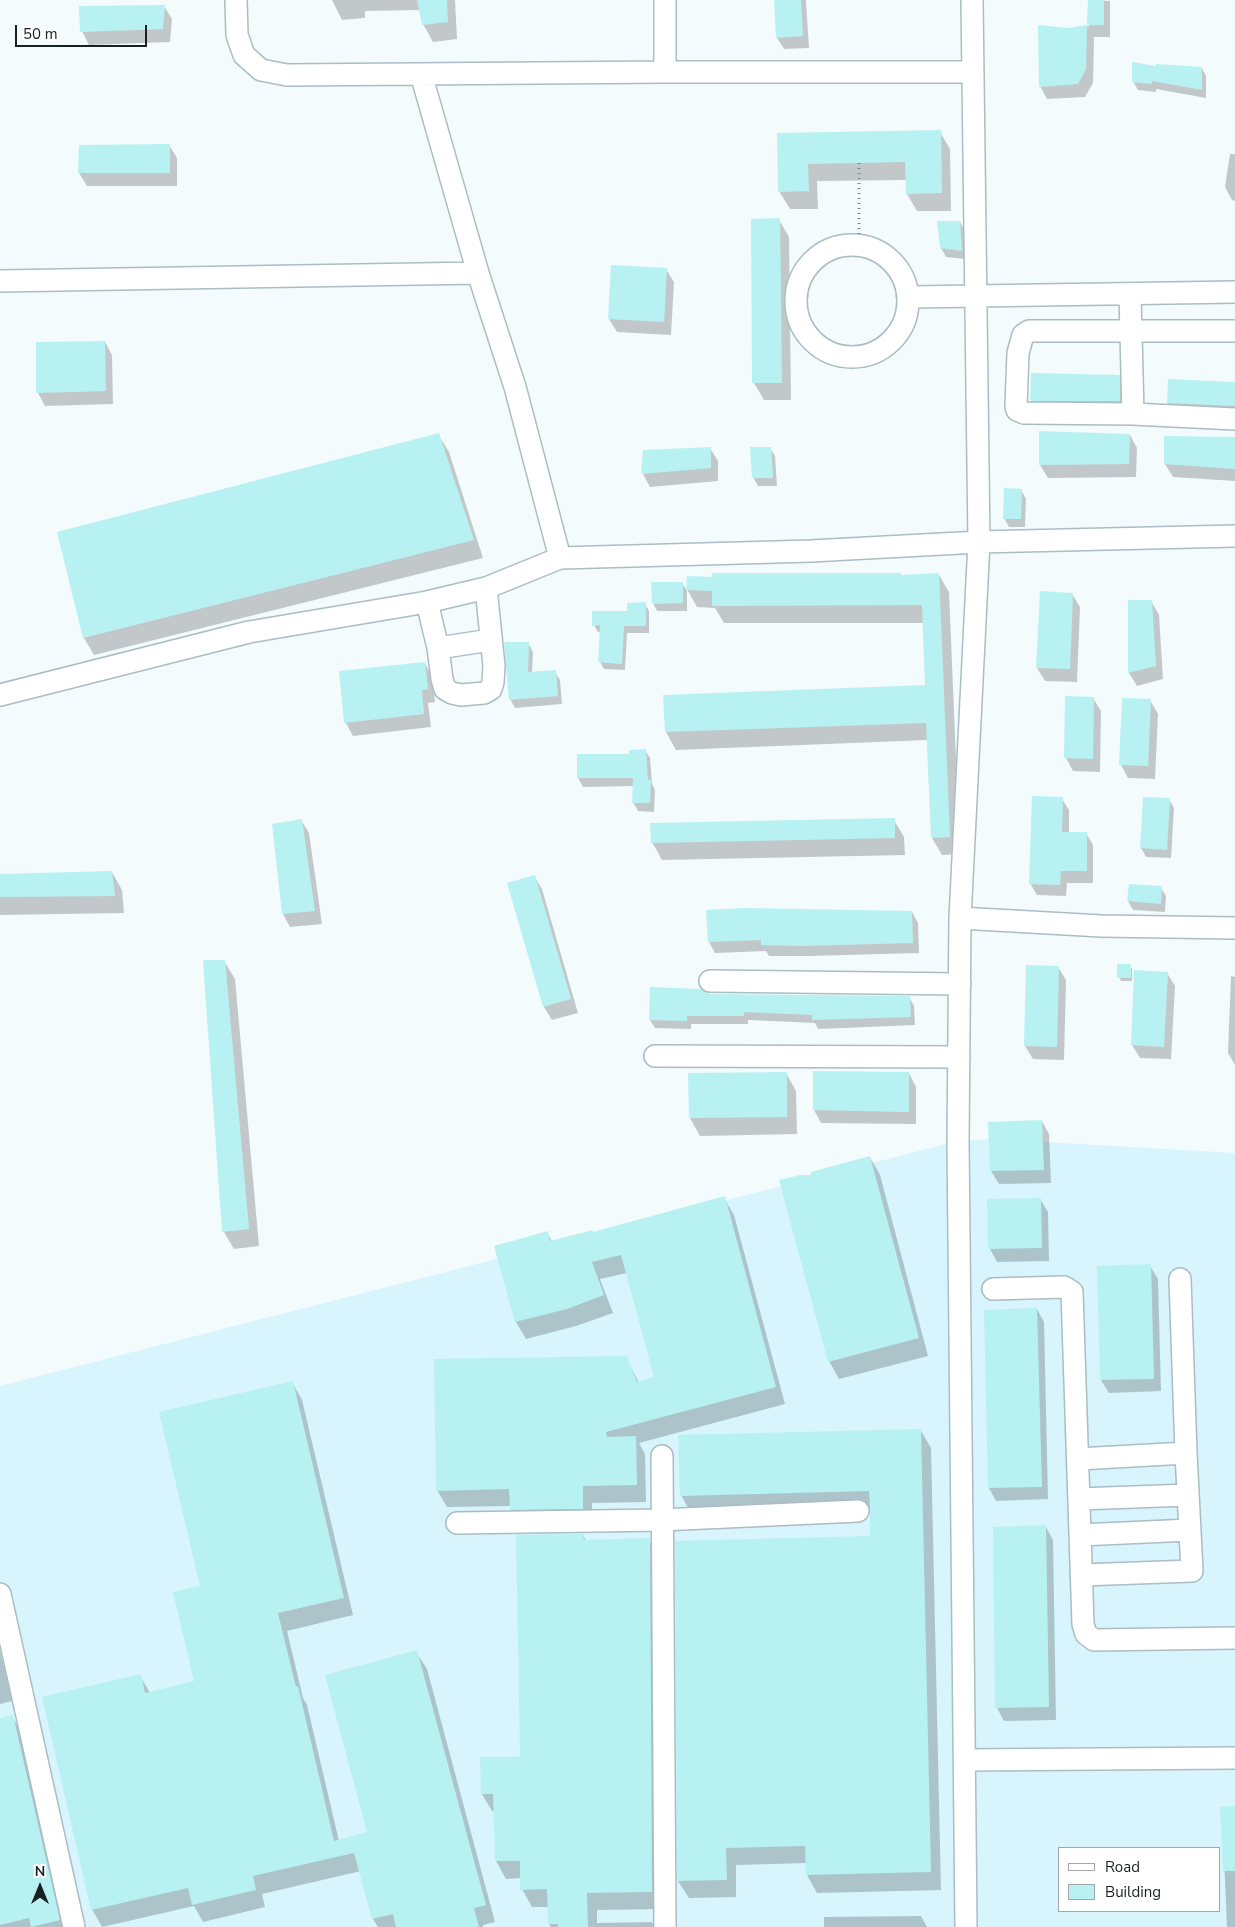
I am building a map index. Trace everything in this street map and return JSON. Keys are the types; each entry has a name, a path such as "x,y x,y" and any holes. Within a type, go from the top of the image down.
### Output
{"street":[{"path":"236,0 237,35 244,55 261,70 287,75 973,72"},
{"path":"665,0 665,72"},
{"path":"966,1927 958,1141 960,918 978,542 972,0"},
{"path":"421,74 478,273 515,387 560,558"},
{"path":"867,245 897,264 910,297 901,332 874,354 838,357 808,338 794,304 803,270 831,247 859,246 867,245"},
{"path":"0,281 478,273"},
{"path":"910,297 1235,292"},
{"path":"1130,294 1133,414"},
{"path":"1235,331 1029,331 1024,335 1018,353 1016,406 1017,410 1024,413 1133,414 1235,419"},
{"path":"0,695 248,632 427,602 486,588 560,558 811,550 978,542 1235,536"},
{"path":"427,602 445,689 461,695 484,693 491,689 493,682 486,588"},
{"path":"438,648 491,640"},
{"path":"960,918 1101,926 1235,928"},
{"path":"710,981 960,984"},
{"path":"655,1056 959,1057"},
{"path":"1081,1575 1192,1571 1180,1279"},
{"path":"993,1289 1064,1287 1072,1292 1083,1624 1086,1634 1094,1640 1235,1638"},
{"path":"1078,1459 1186,1453"},
{"path":"662,1456 665,1927"},
{"path":"1079,1500 1188,1495"},
{"path":"457,1523 661,1520 858,1511"},
{"path":"1080,1534 1190,1530"},
{"path":"0,1594 74,1927"},
{"path":"965,1760 1235,1758"}],"path":[{"path":"859,163 859,246"}],"shaded area":[{"path":"992,1139 1235,1153 1235,1927 0,1927 0,1386 958,1141"}],"building":[{"path":"417,0 447,0 448,22 422,25"},
{"path":"774,0 801,0 803,36 776,38"},
{"path":"1088,0 1104,0 1104,25 1087,25"},
{"path":"165,5 163,29 80,32 79,6"},
{"path":"1038,25 1068,28 1087,25 1086,69 1078,84 1039,87"},
{"path":"1132,62 1156,66 1156,64 1202,67 1202,90 1152,81 1152,84 1132,82"},
{"path":"941,130 942,193 906,194 905,162 808,164 809,191 778,192 777,133"},
{"path":"170,144 170,173 78,173 79,145"},
{"path":"780,218 782,383 752,383 751,219"},
{"path":"937,221 960,221 962,251 940,248"},
{"path":"611,265 667,268 664,322 608,319"},
{"path":"105,341 106,391 36,393 36,342"},
{"path":"1031,373 1120,375 1120,401 1030,401"},
{"path":"1168,379 1235,382 1235,406 1167,403"},
{"path":"1039,431 1130,434 1129,464 1039,465"},
{"path":"439,433 474,540 83,638 57,532"},
{"path":"1164,436 1235,437 1235,469 1164,464"},
{"path":"711,447 711,468 641,474 643,450"},
{"path":"750,447 771,447 773,478 752,478"},
{"path":"1004,488 1022,489 1021,519 1003,519"},
{"path":"712,573 901,573 901,575 939,573 950,837 931,838 926,723 665,732 663,695 925,685 922,605 712,606 712,591 686,590 687,576 712,577"},
{"path":"651,582 683,582 683,603 652,604"},
{"path":"1040,591 1073,593 1070,669 1036,668"},
{"path":"1128,600 1152,600 1156,666 1128,673"},
{"path":"646,602 646,626 624,626 622,664 598,662 600,625 592,626 592,611 627,611 627,603"},
{"path":"504,642 529,642 528,672 556,670 558,696 509,700"},
{"path":"425,662 428,689 422,690 424,714 344,723 339,671"},
{"path":"1065,696 1094,697 1093,759 1064,758"},
{"path":"1122,698 1151,699 1148,766 1119,765"},
{"path":"646,749 648,780 651,780 650,803 632,803 633,778 577,778 577,754 629,754 629,750"},
{"path":"1032,796 1063,797 1062,832 1087,832 1087,871 1061,871 1060,885 1029,884"},
{"path":"1143,797 1170,798 1167,850 1140,848"},
{"path":"895,818 895,838 651,843 650,823"},
{"path":"302,819 315,911 282,914 272,824"},
{"path":"112,871 115,896 0,897 0,874"},
{"path":"535,875 571,999 543,1007 507,883"},
{"path":"1129,884 1162,886 1161,904 1127,901"},
{"path":"745,908 912,911 913,943 802,946 761,945 761,940 708,942 706,910"},
{"path":"203,960 225,960 249,1229 222,1232"},
{"path":"1117,964 1131,964 1131,978 1117,978"},
{"path":"1026,965 1059,966 1057,1047 1024,1046"},
{"path":"1134,970 1168,972 1164,1047 1131,1045"},
{"path":"650,987 701,989 710,994 910,996 911,1017 812,1020 812,1015 744,1012 744,1016 687,1016 687,1021 649,1020"},
{"path":"813,1071 909,1072 909,1112 813,1110"},
{"path":"787,1072 787,1117 689,1118 688,1073"},
{"path":"1042,1120 1044,1170 990,1171 988,1122"},
{"path":"870,1156 919,1338 828,1362 779,1180 800,1175 811,1175 811,1172"},
{"path":"725,1196 776,1387 606,1432 607,1437 636,1436 637,1485 583,1486 583,1509 510,1510 509,1489 436,1491 434,1359 627,1356 637,1382 654,1377 621,1255 592,1262 604,1295 567,1309 515,1322 494,1246 548,1231 550,1241 593,1230 593,1232"},
{"path":"1041,1198 1042,1248 988,1249 987,1199"},
{"path":"1151,1264 1154,1379 1100,1380 1097,1266"},
{"path":"1037,1308 1042,1487 988,1488 984,1310"},
{"path":"293,1381 344,1598 278,1613 296,1687 298,1686 334,1841 367,1832 325,1675 417,1650 486,1905 474,1908 479,1927 396,1927 393,1914 372,1919 354,1853 253,1876 256,1890 192,1905 188,1888 91,1910 42,1697 141,1674 145,1693 194,1681 173,1592 200,1586 159,1412"},
{"path":"921,1429 931,1872 806,1875 805,1846 726,1848 727,1880 677,1881 675,1541 870,1536 869,1491 680,1496 678,1435"},
{"path":"1046,1525 1049,1707 995,1708 993,1527"},
{"path":"583,1534 584,1540 650,1538 652,1892 587,1893 588,1927 558,1927 558,1924 548,1924 547,1889 520,1890 520,1861 495,1861 493,1794 481,1794 480,1757 520,1757 516,1535"},
{"path":"13,1715 60,1920 31,1927 29,1918 0,1925 0,1718"},
{"path":"1235,1806 1235,1871 1223,1871 1220,1807"}]}
